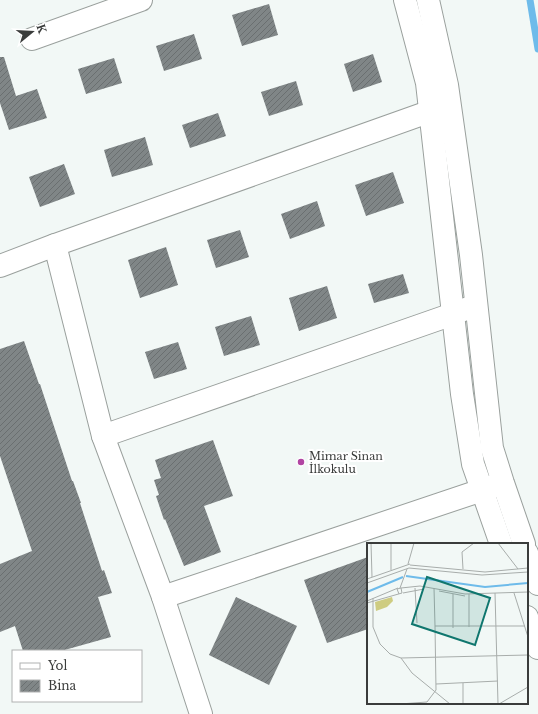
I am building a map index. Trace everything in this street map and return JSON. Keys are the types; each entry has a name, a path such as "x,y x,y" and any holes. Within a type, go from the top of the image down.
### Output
{"street":[{"path":"32,39 141,0"},
{"path":"405,0 427,83 440,108 470,247 492,448 524,543"},
{"path":"428,0 447,85 440,108 453,314 462,394 473,464 501,543"},
{"path":"0,266 440,108"},
{"path":"55,245 103,436 163,596 201,714"},
{"path":"103,436 453,314 476,304"},
{"path":"163,596 503,483"},
{"path":"528,556 538,584"},
{"path":"528,620 538,648"}],"building":[{"path":"269,4 278,35 242,46 232,15"},
{"path":"194,34 202,59 164,71 156,46"},
{"path":"373,54 382,82 353,92 344,64"},
{"path":"0,57 4,57 16,96 37,89 47,118 9,130 0,103"},
{"path":"114,58 122,83 86,94 78,69"},
{"path":"296,81 303,105 269,116 261,92"},
{"path":"218,113 226,136 190,148 182,125"},
{"path":"145,137 153,165 112,177 104,150"},
{"path":"64,164 75,194 40,207 29,177"},
{"path":"393,172 404,203 366,216 355,185"},
{"path":"317,201 325,226 290,239 281,214"},
{"path":"240,230 249,257 216,268 207,240"},
{"path":"166,247 178,285 140,298 128,260"},
{"path":"403,274 409,293 374,303 368,284"},
{"path":"327,286 337,318 299,331 289,298"},
{"path":"251,316 260,345 224,356 215,327"},
{"path":"24,341 81,503 102,571 104,570 112,593 98,597 111,637 65,650 23,650 15,626 0,632 0,564 32,551 0,456 0,349"},
{"path":"178,342 187,369 154,379 145,352"},
{"path":"213,440 233,496 204,506 221,552 184,566 165,519 164,520 156,496 159,495 154,480 161,478 155,460"},
{"path":"367,557 367,629 327,643 304,580"},
{"path":"236,597 297,626 269,685 209,655"}],"waterway":[{"path":"530,0 538,49"}],"place":[{"name":"Mimar Sinan İlkokulu","path":"301,462"}]}
